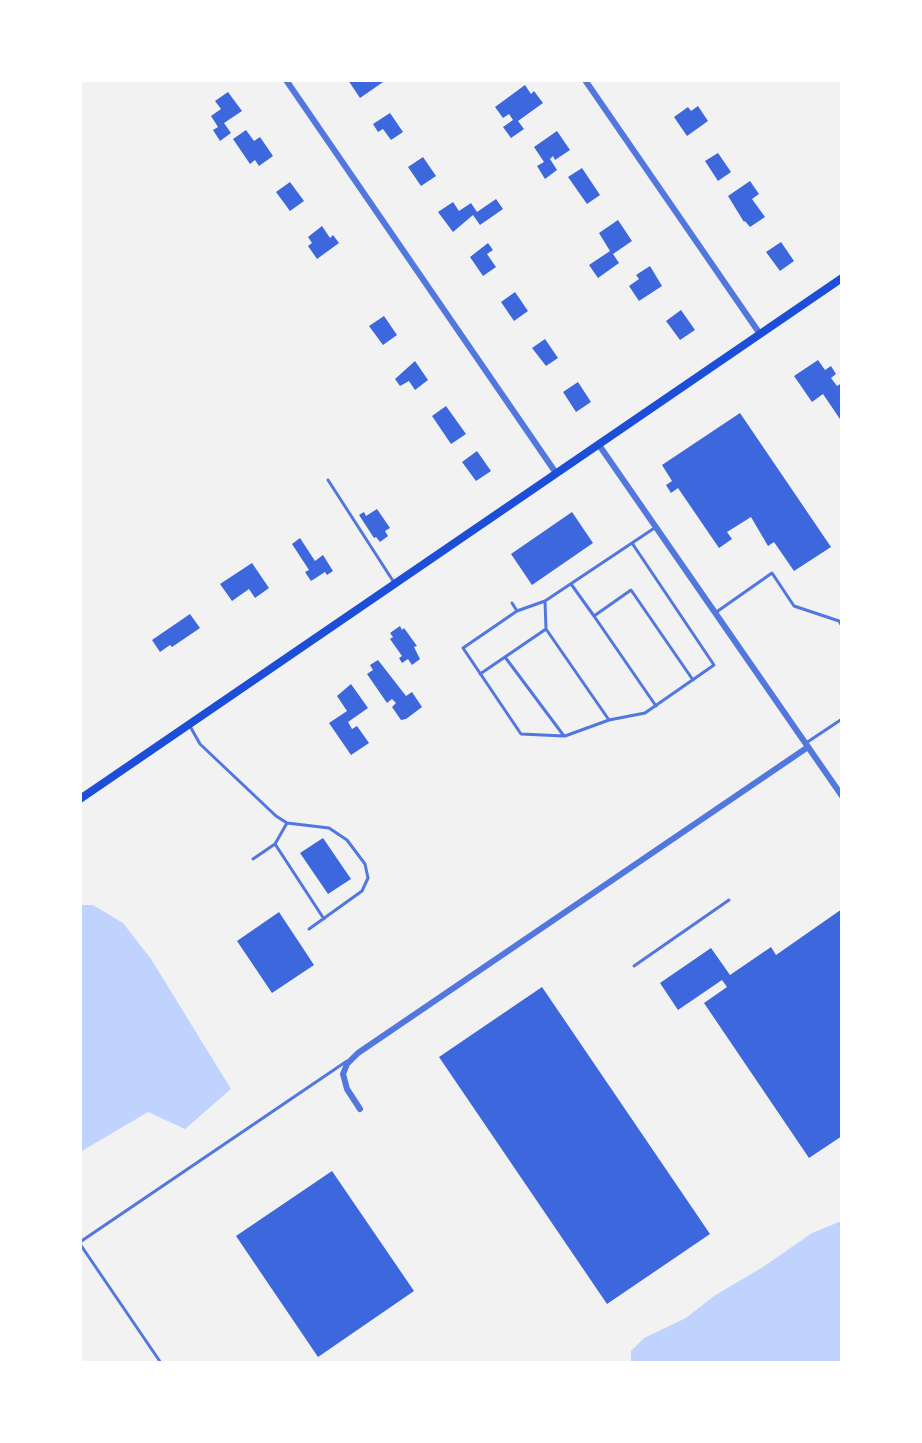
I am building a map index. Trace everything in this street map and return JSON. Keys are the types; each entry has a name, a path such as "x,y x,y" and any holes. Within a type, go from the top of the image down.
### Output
{"main road":[{"path":"80,799 842,278"}],"street":[{"path":"286,80 556,473"},
{"path":"585,80 760,334"},
{"path":"599,445 842,796"},
{"path":"360,1109 344,1084 343,1074 350,1059 807,745"}],"lane":[{"path":"328,480 395,584"},
{"path":"632,543 714,665 645,713 609,720 564,736 521,734 463,648 517,611 545,601 571,584 632,543 656,527"},
{"path":"715,613 772,573 794,606 839,621 842,626"},
{"path":"571,584 656,706"},
{"path":"594,616 631,590 693,680"},
{"path":"545,601 546,629 609,720"},
{"path":"512,603 517,611"},
{"path":"480,674 546,629"},
{"path":"505,657 564,736"},
{"path":"807,745 842,719"},
{"path":"189,725 200,744 276,816 287,823 329,828 347,840 365,864 368,878 362,891 309,929"},
{"path":"253,859 275,844 287,823"},
{"path":"275,844 324,919"},
{"path":"634,966 729,900"},
{"path":"161,1363 80,1243 350,1059"}],"water":[{"path":"80,905 93,905 123,923 151,959 231,1089 185,1129 148,1112 80,1152"},
{"path":"842,1223 842,1363 631,1363 631,1351 644,1338 686,1318 714,1296 812,1233"}],"building":[{"path":"348,80 386,80 360,98"},
{"path":"525,85 543,103 518,121 524,129 511,138 503,127 513,120 509,114 503,118 495,107"},
{"path":"228,92 242,111 224,123 231,133 220,141 213,130 218,127 211,116 221,109 215,101"},
{"path":"698,106 708,121 687,136 674,117 688,107 691,111"},
{"path":"390,113 403,132 391,140 383,129 378,132 373,124"},
{"path":"246,130 254,141 260,137 273,156 259,166 255,160 250,164 233,139"},
{"path":"557,131 570,150 555,160 553,156 550,159 557,170 545,179 537,166 544,162 534,147"},
{"path":"718,153 731,172 718,181 705,161"},
{"path":"423,157 436,176 421,186 408,167"},
{"path":"582,168 600,195 587,204 568,177"},
{"path":"750,181 759,194 752,199 765,217 750,227 728,196"},
{"path":"290,182 304,201 290,211 276,192"},
{"path":"496,199 503,209 480,225 473,215 453,232 438,212 453,202 459,211 471,203 477,212"},
{"path":"618,220 632,241 613,254 619,263 598,278 589,265 610,251 599,233"},
{"path":"322,226 330,238 333,235 339,243 317,259 308,246 312,243 308,237"},
{"path":"781,242 794,261 780,271 766,252"},
{"path":"488,243 493,250 487,254 496,267 483,276 470,257"},
{"path":"650,266 662,286 639,301 629,286 639,279 636,275"},
{"path":"515,292 528,311 514,321 501,302"},
{"path":"681,310 695,330 680,340 666,321"},
{"path":"384,316 397,335 383,345 369,326"},
{"path":"545,339 558,358 546,366 532,348"},
{"path":"818,360 825,370 831,366 836,374 831,378 837,386 842,383 842,422 823,394 812,402 794,376"},
{"path":"415,361 428,380 415,390 409,381 400,386 395,379"},
{"path":"578,382 591,402 576,412 563,392"},
{"path":"446,406 466,434 451,444 432,416"},
{"path":"740,413 831,547 794,571 774,542 768,546 751,517 727,532 732,539 719,548 678,488 671,493 666,485 672,481 662,465"},
{"path":"477,451 491,471 476,481 462,462"},
{"path":"377,509 390,528 385,531 388,536 380,542 359,515 364,512 366,516"},
{"path":"572,512 593,543 532,585 511,554"},
{"path":"300,538 315,561 323,555 333,571 327,575 325,572 311,581 305,572 309,570 292,544"},
{"path":"252,563 269,588 255,598 249,589 232,601 220,584"},
{"path":"190,614 200,628 160,652 152,640"},
{"path":"400,626 417,646 414,647 420,659 412,665 408,659 402,663 399,658 402,656 390,639 393,637 390,633"},
{"path":"378,660 406,696 412,692 422,707 406,719 401,720 392,707 396,703 392,699 387,703 367,674 373,670 370,665"},
{"path":"351,684 368,708 348,722 352,729 357,726 369,743 351,755 329,723 347,711 337,696"},
{"path":"323,838 351,879 328,894 300,853"},
{"path":"842,909 842,1136 809,1158 704,1003 727,987 722,980 678,1010 660,983 711,948 730,975 771,947 776,955"},
{"path":"279,912 314,965 272,993 237,941"},
{"path":"542,987 710,1234 607,1304 439,1057"},
{"path":"332,1171 414,1291 318,1357 236,1236"}]}
